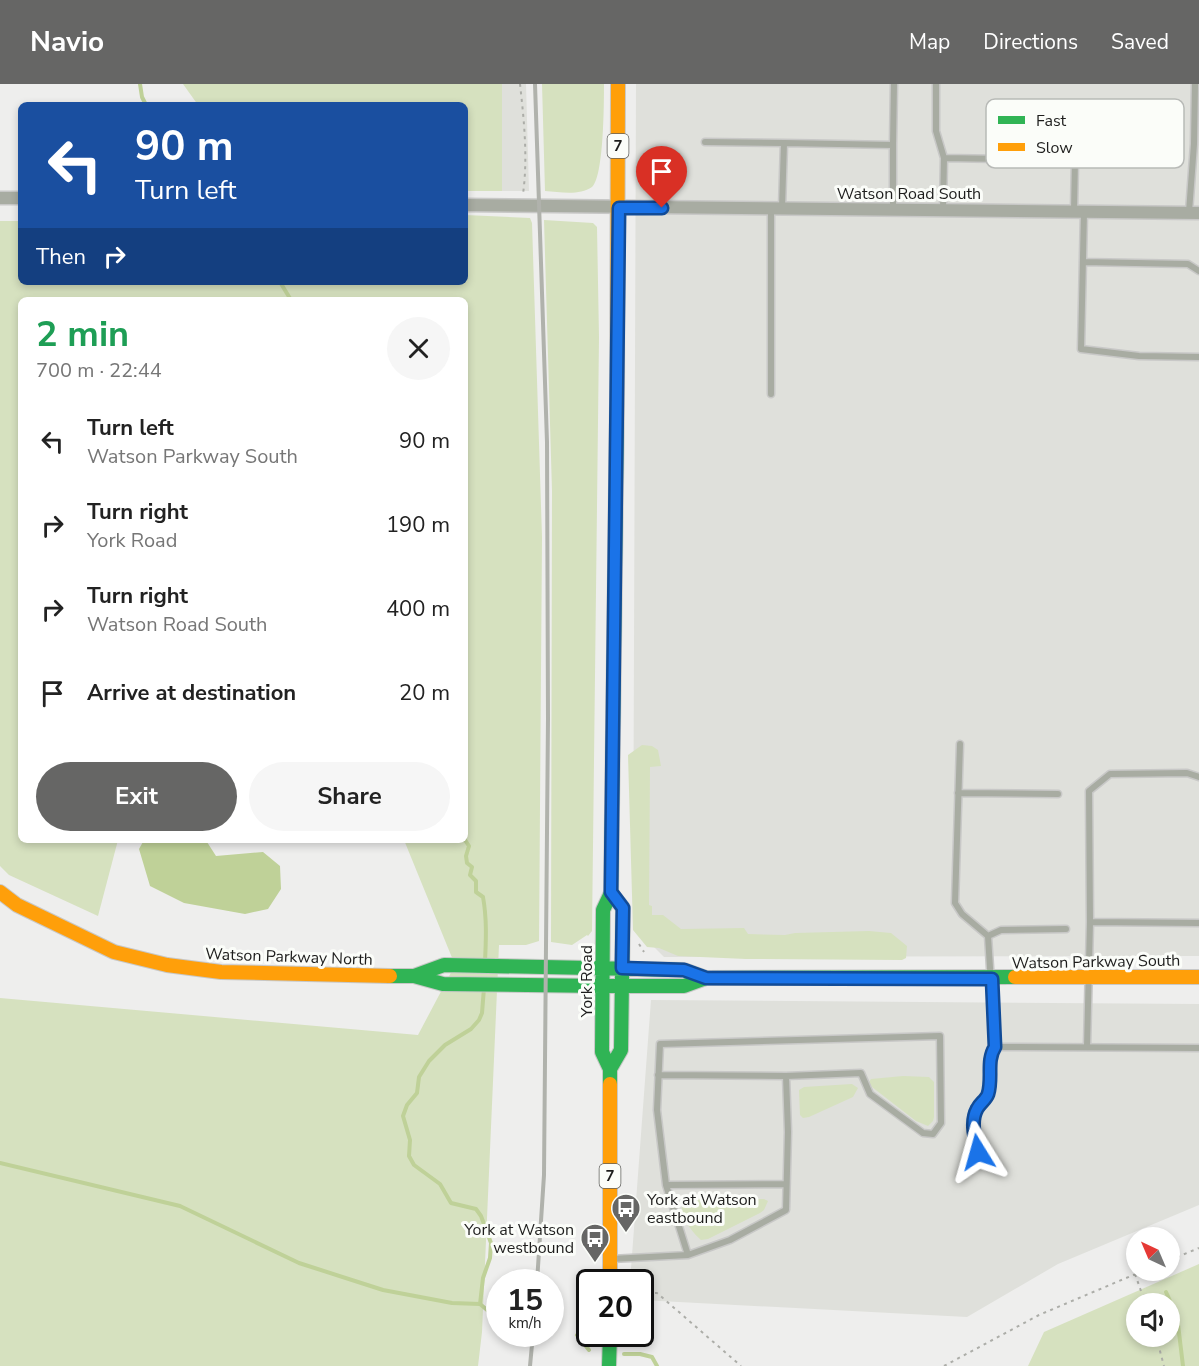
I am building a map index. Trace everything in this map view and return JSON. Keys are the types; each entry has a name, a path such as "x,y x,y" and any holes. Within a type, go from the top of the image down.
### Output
{"main road":[{"name":"York Road","path":"610,1269 610,1069 602,1052 602,967 603,910 611,892 619,208 618,84"},
{"name":"Watson Parkway North","path":"0,892 17,905 114,952 167,965 221,972 414,976 443,984 622,986"},
{"name":"York Road","path":"610,1069 621,1050 623,908 611,892"},
{"name":"Watson Parkway North","path":"414,976 444,965 622,968"},
{"name":"Watson Parkway South","path":"622,968 684,970 706,978 1199,977"},
{"name":"Watson Parkway South","path":"622,986 684,986 706,978"},
{"path":"609,1366 610,1347"}],"street":[{"path":"0,198 18,198"},
{"name":"Watson Road South","path":"468,205 1194,213"}],"lane":[{"path":"893,209 894,84"},
{"path":"936,84 936,131 944,158 943,209"},
{"path":"1194,213 1195,84"},
{"path":"705,142 893,145"},
{"path":"771,394 776,209 783,143"},
{"path":"944,158 986,159"},
{"path":"1076,168 1083,262 1081,349 1139,356 1199,357"},
{"path":"1083,262 1188,264 1199,271"},
{"path":"960,744 955,903 962,914 988,936 995,1047 991,1054 989,1092 986,1100 977,1108 974,1133 978,1152 999,1170"},
{"path":"1087,1047 1090,922 1089,791 1110,774 1187,773 1199,777"},
{"path":"958,793 1058,794"},
{"path":"1090,922 1199,923"},
{"path":"988,936 1002,930 1066,929"},
{"path":"658,1076 786,1076 861,1073 870,1094 923,1133 933,1134 942,1123 940,1036 660,1044 658,1076 657,1110 666,1185 688,1255"},
{"path":"995,1047 1199,1048"},
{"path":"610,1259 688,1255 730,1240 786,1210 788,1132 786,1076"},
{"path":"666,1185 786,1184"}],"path":[{"path":"520,84 524,123 525,182 521,206"},
{"path":"636,941 644,952"},
{"path":"1180,1256 1199,1248"},
{"path":"944,1366 1039,1315 1126,1279"},
{"path":"654,1293 657,1293 741,1366"},
{"path":"1159,1347 1164,1366"}],"shaded area":[{"path":"183,84 502,84 502,191 468,191 468,102 196,102"},
{"path":"502,84 526,84 529,191 502,191"},
{"path":"542,84 604,84 599,169 592,187 587,190 569,193 545,191"},
{"path":"636,84 1199,84 1199,956 664,957 633,926"},
{"path":"468,215 530,218 532,223 542,537 539,941 526,945 499,945 482,1332 478,1366 0,1366 0,998 418,1035 455,965 405,843 468,843 468,297 18,297 18,843 117,843 98,916 9,875 0,866 0,221 18,221 18,285 468,285"},
{"path":"544,220 593,223 597,227 599,337 592,931 588,936 572,945 551,942 552,491"},
{"path":"642,745 652,746 658,750 661,766 650,767 649,905 652,906 652,915 663,915 681,929 744,928 748,934 785,935 869,931 891,933 907,946 906,958 902,960 746,959 678,956 659,948 647,947 633,930 628,755"},
{"path":"142,843 208,843 216,856 263,852 280,866 281,889 268,909 245,914 184,903 150,886 139,849"},
{"path":"651,1000 1199,1004 1199,1205 1146,1227 1126,1227 1126,1236 1058,1264 967,1317 654,1301 654,1269 631,1269"},
{"path":"903,1076 929,1077 934,1082 934,1117 928,1126 916,1121 872,1087 869,1082 871,1079"},
{"path":"852,1084 858,1088 853,1097 809,1117 803,1118 800,1115 799,1090 804,1087"},
{"path":"685,1199 764,1199 768,1201 760,1213 708,1239 701,1240 683,1215 682,1204"},
{"path":"1199,1264 1199,1366 1028,1366 1044,1332 1126,1296 1126,1347 1180,1347 1180,1293 1133,1293 1160,1281 1180,1281 1180,1272"}],"waterway":[{"path":"140,84 144,102"},
{"path":"282,285 289,297"},
{"path":"467,843 469,846 466,856 467,863 472,867 470,875 476,881 476,892 483,897 486,921 485,962"},
{"path":"484,988 482,1013 479,1020 471,1029 445,1045 429,1061 419,1077 417,1093 407,1105 403,1116 410,1140 409,1156 414,1165 440,1184 451,1203 476,1209 481,1216 491,1243 486,1269"},
{"path":"0,1163 180,1206 299,1263 383,1290 452,1303 480,1304"},
{"path":"486,1269 480,1304 486,1309"},
{"path":"1166,1292 1177,1316 1183,1366"},
{"path":"624,1354 652,1357 657,1366"}],"railway":[{"path":"535,84 547,442 548,718 544,1175 538,1269"},
{"path":"530,1366 532,1347"}],"traffic: fast":[{"path":"610,1084 610,1069 602,1052 603,910 611,893 617,404"},
{"path":"610,1069 621,1050 623,908 611,893"},
{"path":"414,976 444,965 684,970 706,978"},
{"path":"390,976 414,976 443,984 602,986 684,986 706,978 1015,977"},
{"path":"609,1366 610,1347"}],"traffic: slow":[{"path":"617,404 618,84"},
{"path":"0,892 17,905 114,952 167,965 221,972 390,976"},
{"path":"1015,977 1199,977"},
{"path":"610,1084 610,1269"}],"place":[{"name":"York at Watson eastbound","path":"626,1234"},
{"name":"York at Watson westbound","path":"595,1264"}],"route":[{"path":"662,208 619,208 611,892 623,908 622,968 684,970 706,978 992,979 995,1047 991,1054 989,1092 986,1100 977,1108 974,1119 978,1152"}]}
